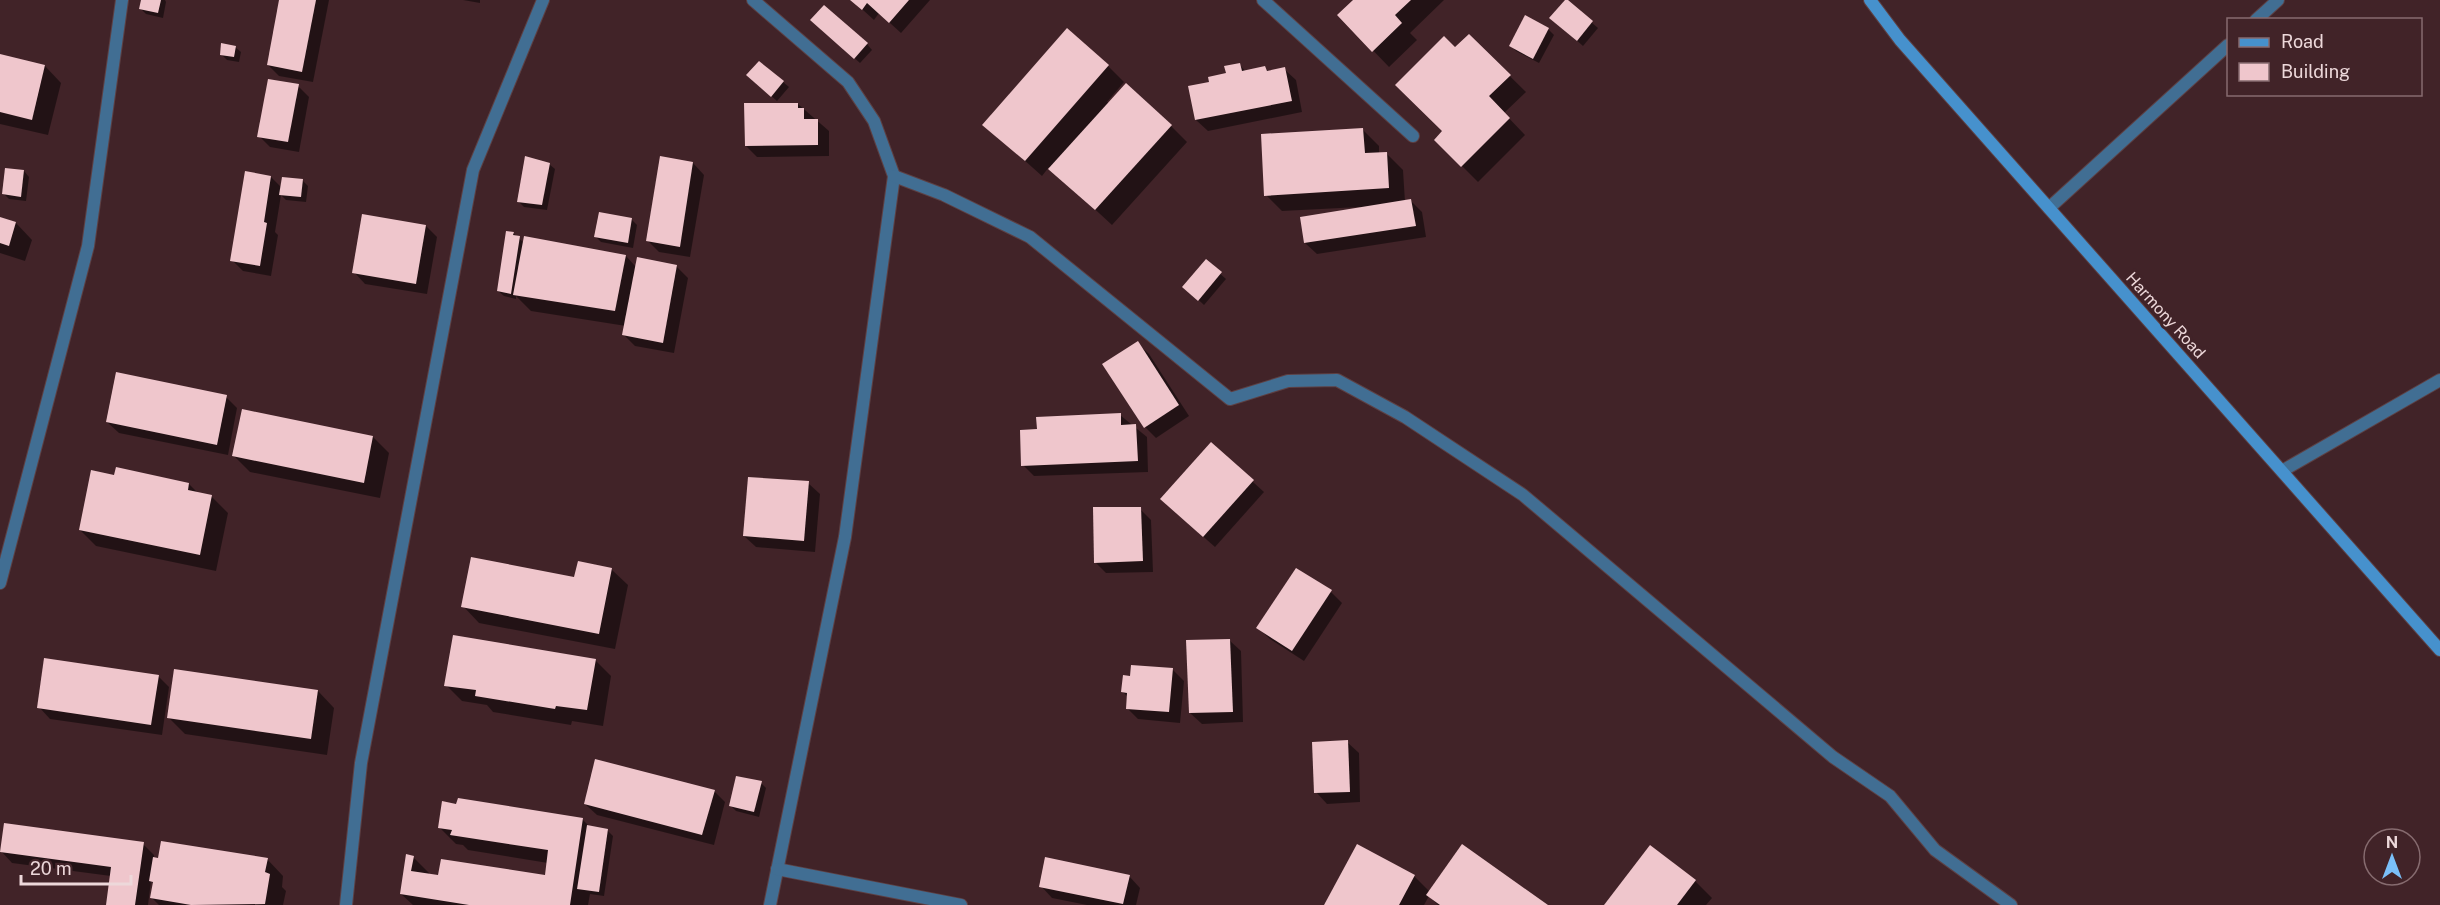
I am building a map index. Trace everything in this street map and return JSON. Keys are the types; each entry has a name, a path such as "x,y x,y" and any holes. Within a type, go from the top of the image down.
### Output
{"main road":[{"name":"Harmony Road","path":"1870,0 1900,40 2440,650"}],"street":[{"path":"0,583 88,246 122,0"},
{"path":"346,905 361,763 473,170 543,0"},
{"path":"753,0 848,82 874,121 894,176 845,537 770,905"},
{"path":"1263,0 1413,136"},
{"path":"2258,18 2278,0"},
{"path":"2049,208 2227,47"},
{"path":"894,176 944,195 1030,237 1230,399 1288,381 1337,380 1405,417 1523,495 1833,757 1890,796 1935,850 2011,905"},
{"path":"2282,471 2440,380"},
{"path":"777,869 961,905"}],"building":[{"path":"141,0 161,0 158,13 139,9"},
{"path":"279,0 316,0 302,72 267,65"},
{"path":"850,0 909,0 889,23 867,3 862,10"},
{"path":"1353,0 1411,0 1395,15 1402,23 1372,52 1337,15"},
{"path":"1565,0 1568,0 1593,21 1577,41 1549,18"},
{"path":"824,5 868,43 854,59 810,20"},
{"path":"1525,15 1549,28 1533,59 1509,46"},
{"path":"1067,28 1109,65 1025,161 982,125"},
{"path":"1469,34 1511,75 1489,96 1510,118 1461,167 1434,140 1442,131 1395,85 1444,36 1455,47"},
{"path":"221,43 236,46 234,57 220,55"},
{"path":"0,54 45,65 32,120 0,112"},
{"path":"759,61 784,81 771,97 746,75"},
{"path":"1240,63 1242,71 1265,66 1267,71 1285,67 1292,101 1195,120 1188,86 1209,82 1208,77 1226,73 1224,66"},
{"path":"268,79 299,84 288,142 257,137"},
{"path":"1126,83 1172,125 1095,210 1048,169"},
{"path":"744,103 798,103 798,108 804,108 804,119 818,119 818,145 745,146"},
{"path":"1363,128 1365,153 1387,152 1389,188 1264,196 1261,134"},
{"path":"525,156 550,163 542,205 517,202"},
{"path":"660,156 693,162 680,247 646,241"},
{"path":"5,168 24,170 21,197 2,194"},
{"path":"245,171 271,176 260,266 230,261"},
{"path":"282,177 303,179 301,197 279,195"},
{"path":"1411,199 1416,226 1304,243 1300,217"},
{"path":"599,212 632,218 628,243 594,237"},
{"path":"362,214 426,225 416,284 352,273"},
{"path":"0,217 16,222 9,246 0,243"},
{"path":"506,231 520,236 511,294 497,291"},
{"path":"524,236 626,255 615,311 513,295"},
{"path":"637,257 677,265 663,343 622,335"},
{"path":"1206,259 1222,272 1198,301 1182,287"},
{"path":"1138,341 1179,405 1144,428 1102,364"},
{"path":"116,372 227,395 217,445 106,422"},
{"path":"242,409 373,436 364,483 232,456"},
{"path":"1121,413 1121,425 1136,424 1138,461 1021,466 1020,430 1037,429 1036,417"},
{"path":"1211,442 1254,480 1203,537 1160,499"},
{"path":"116,467 189,483 188,490 212,495 200,555 79,530 91,470 114,475"},
{"path":"748,477 809,481 804,541 743,536"},
{"path":"1093,507 1141,507 1143,561 1094,563"},
{"path":"471,557 574,577 578,561 612,568 599,634 461,607"},
{"path":"1296,568 1332,590 1292,651 1256,628"},
{"path":"453,635 596,659 587,710 556,706 555,709 475,696 476,690 444,686"},
{"path":"1230,639 1233,712 1189,713 1186,640"},
{"path":"44,658 159,675 151,725 37,708"},
{"path":"1131,665 1173,668 1169,712 1126,709 1127,693 1121,692 1123,675 1130,676"},
{"path":"174,669 318,690 311,739 167,718"},
{"path":"1348,740 1350,792 1314,793 1312,742"},
{"path":"595,759 715,790 702,835 584,804"},
{"path":"736,776 762,781 754,812 729,806"},
{"path":"458,798 583,818 570,905 469,905 400,894 406,854 414,856 411,871 438,875 441,859 545,875 548,850 450,835 452,830 438,828 442,801 456,804"},
{"path":"4,823 144,842 135,905 106,905 111,867 0,852"},
{"path":"587,825 608,829 599,892 577,889"},
{"path":"161,841 268,858 265,872 270,874 265,904 191,905 150,898 153,882 149,881 153,857 158,858"},
{"path":"1357,844 1415,875 1399,905 1324,905"},
{"path":"1462,844 1548,905 1440,905 1426,895"},
{"path":"1650,845 1696,880 1677,905 1604,905"},
{"path":"1045,857 1130,875 1123,904 1039,887"}]}
